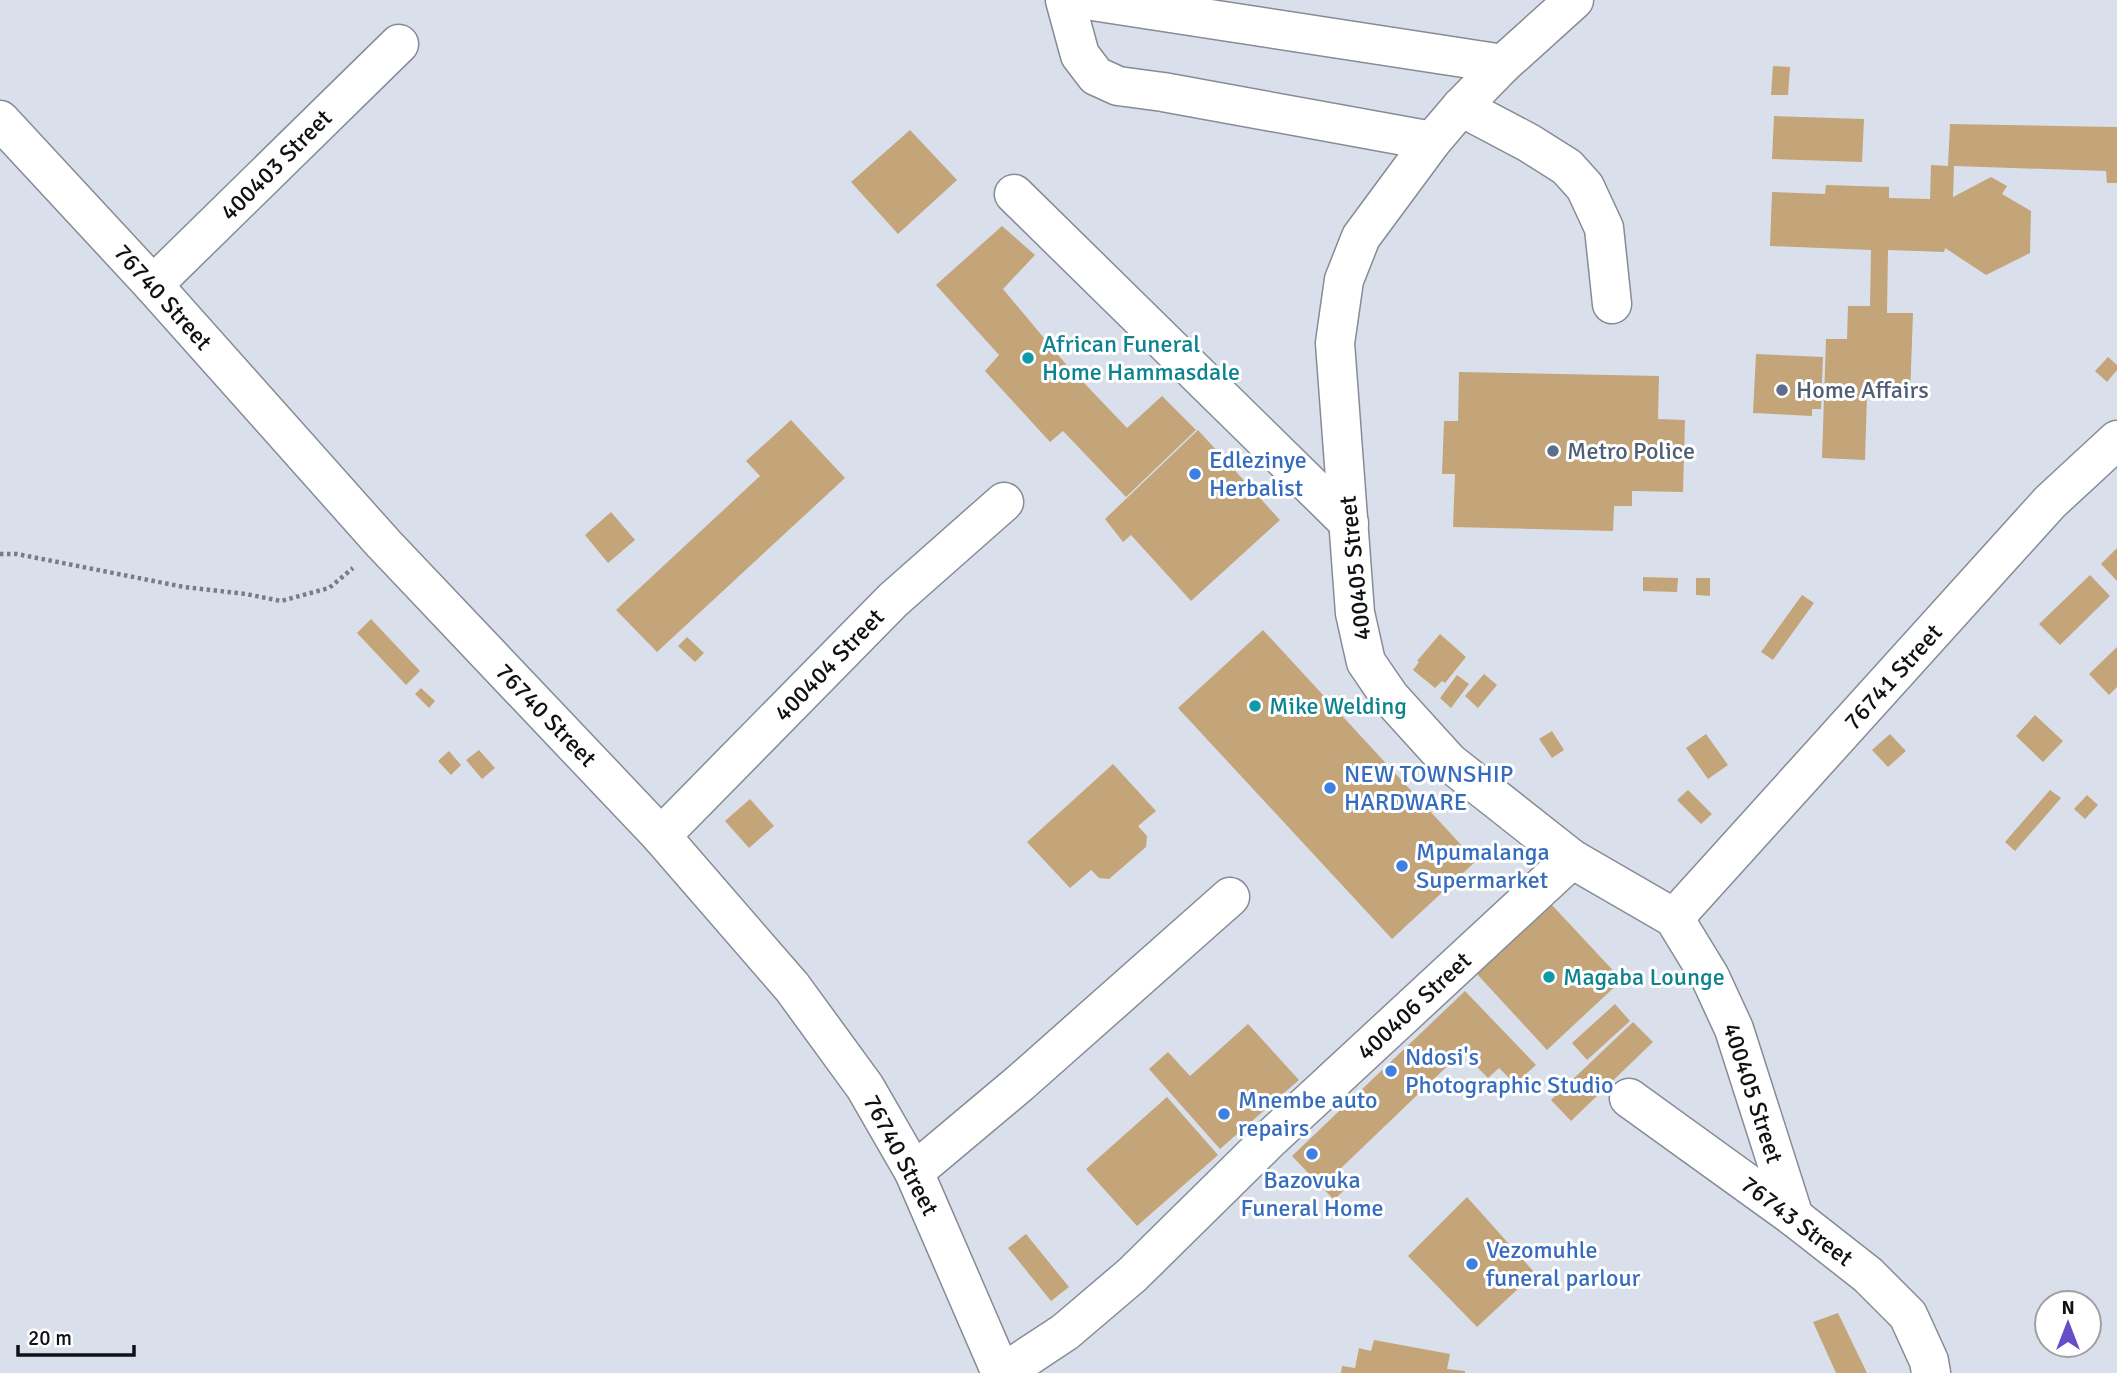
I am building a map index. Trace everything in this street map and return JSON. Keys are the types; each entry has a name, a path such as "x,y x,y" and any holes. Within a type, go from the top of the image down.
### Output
{"street":[{"path":"1065,0 1080,55 1096,76 1118,86 1432,141"},
{"path":"1086,0 1503,64"},
{"name":"400405 Street","path":"1574,0 1503,64 1432,141 1361,237 1344,280 1335,343 1355,613 1366,662 1390,697 1449,762 1572,859 1674,918 1710,977 1734,1029 1794,1217"},
{"name":"400403 Street","path":"153,285 399,44"},
{"path":"1461,107 1558,161 1585,187 1604,228 1612,304"},
{"name":"76740 Street","path":"0,120 153,285 383,543 661,836 792,987 865,1087 914,1172 1002,1373"},
{"path":"1014,194 1349,523"},
{"name":"76741 Street","path":"1674,918 2050,502 2117,440"},
{"name":"400404 Street","path":"661,836 893,600 1004,502"},
{"name":"400406 Street","path":"1002,1373 1065,1332 1132,1275 1270,1139 1572,859"},
{"path":"914,1172 1020,1083 1230,897"},
{"name":"76743 Street","path":"1629,1098 1794,1217 1868,1275 1908,1315 1929,1361 1931,1373"}],"path":[{"path":"0,554 17,554 184,587 281,601 329,588 383,543"}],"building":[{"path":"1773,66 1790,67 1788,95 1771,95"},
{"path":"1774,116 1864,119 1862,162 1772,159"},
{"path":"1950,124 2117,127 2117,183 2107,183 2106,171 1954,166 1953,197 1991,177 2007,186 2002,194 2031,211 2030,253 1986,275 1945,248 1944,252 1888,250 1887,313 1913,313 1910,396 1867,395 1865,460 1822,458 1826,339 1847,339 1848,306 1870,306 1871,250 1770,246 1772,192 1825,194 1826,185 1889,187 1889,198 1930,199 1931,165 1948,166"},
{"path":"910,130 957,180 898,234 851,182"},
{"name":"African Funeral Home Hammasdale","path":"1002,226 1035,255 1003,289 1064,362 1127,428 1162,396 1196,430 1126,497 1063,431 1050,442 985,371 999,355 936,285"},
{"path":"1756,354 1823,357 1821,409 1812,409 1812,416 1753,413"},
{"path":"2108,357 2117,365 2117,370 2107,382 2095,371"},
{"path":"1459,372 1659,376 1658,419 1685,420 1683,492 1632,491 1632,506 1614,506 1613,531 1453,527 1455,474 1442,474 1444,421 1458,421"},
{"path":"791,420 845,478 657,652 616,610 760,476 746,461"},
{"name":"Edlezinye Herbalist","path":"1198,430 1280,520 1191,601 1131,535 1123,542 1105,519"},
{"path":"611,512 635,540 608,563 585,535"},
{"path":"2117,548 2117,581 2101,564"},
{"path":"2090,575 2110,596 2060,645 2039,624"},
{"path":"1643,577 1678,578 1677,592 1643,591"},
{"path":"1696,578 1710,578 1710,596 1696,595"},
{"path":"1802,595 1814,603 1773,660 1761,652"},
{"path":"371,619 420,671 406,685 357,633"},
{"path":"1263,630 1476,861 1392,939 1178,708"},
{"path":"1440,634 1466,657 1445,683 1442,681 1435,688 1413,670 1419,662 1417,661"},
{"path":"687,637 704,653 695,662 678,646"},
{"path":"2117,647 2117,687 2109,695 2089,674"},
{"path":"1484,674 1497,685 1478,708 1465,696"},
{"path":"1457,675 1469,684 1451,708 1440,698"},
{"path":"421,688 435,701 429,708 415,694"},
{"path":"2035,715 2063,741 2043,762 2016,736"},
{"path":"1552,731 1564,750 1552,758 1539,739"},
{"path":"1706,734 1728,765 1708,779 1686,748"},
{"path":"1890,734 1906,751 1888,767 1872,750"},
{"path":"479,750 495,768 482,779 466,760"},
{"path":"449,751 461,765 451,775 438,761"},
{"path":"1113,764 1156,811 1138,826 1147,836 1146,847 1109,879 1099,878 1091,870 1070,888 1027,842"},
{"path":"1688,790 1712,814 1701,824 1677,800"},
{"path":"2050,790 2061,798 2015,851 2005,842"},
{"path":"2087,795 2098,805 2085,819 2074,809"},
{"path":"750,799 774,826 749,848 725,821"},
{"name":"Magaba Lounge","path":"1551,904 1622,980 1547,1050 1476,973"},
{"path":"1465,991 1536,1065 1515,1084 1499,1068 1488,1078 1462,1052 1336,1173 1348,1186 1334,1200 1292,1156"},
{"path":"1615,1004 1630,1021 1587,1060 1572,1043"},
{"path":"1633,1022 1653,1042 1571,1121 1551,1100"},
{"name":"Mnembe auto repairs","path":"1248,1024 1299,1080 1220,1149 1149,1069 1168,1052 1190,1076"},
{"path":"1167,1097 1218,1155 1137,1226 1086,1169"},
{"name":"Vezomuhle funeral parlour","path":"1467,1197 1535,1273 1477,1327 1408,1256"},
{"path":"1026,1234 1069,1287 1051,1301 1008,1248"},
{"path":"1838,1313 1867,1373 1836,1373 1813,1322"},
{"path":"1374,1340 1450,1354 1447,1369 1465,1373 1341,1373 1342,1366 1355,1368 1359,1348 1371,1351"}],"place":[{"name":"African Funeral Home Hammasdale","path":"1028,358"},
{"name":"Home Affairs","path":"1782,390"},
{"name":"Metro Police","path":"1553,451"},
{"name":"Edlezinye Herbalist","path":"1195,474"},
{"name":"Mike Welding","path":"1255,706"},
{"name":"NEW TOWNSHIP HARDWARE","path":"1330,788"},
{"name":"Mpumalanga Supermarket","path":"1402,866"},
{"name":"Magaba Lounge","path":"1549,977"},
{"name":"Ndosi's Photographic Studio","path":"1391,1071"},
{"name":"Mnembe auto repairs","path":"1224,1114"},
{"name":"Bazovuka Funeral Home","path":"1312,1154"},
{"name":"Vezomuhle funeral parlour","path":"1472,1264"}]}
